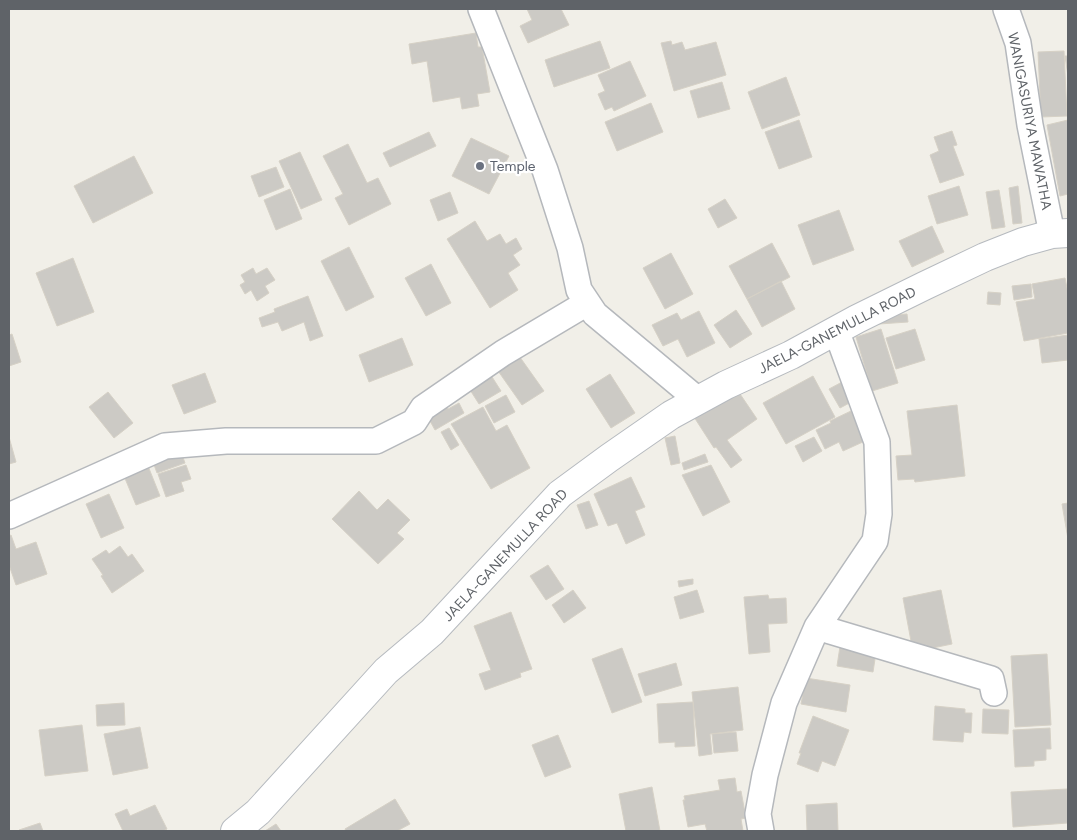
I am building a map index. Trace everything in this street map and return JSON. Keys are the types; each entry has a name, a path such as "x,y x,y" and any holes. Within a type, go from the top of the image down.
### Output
{"main road":[{"name":"JAELA-GANEMULLA ROAD","path":"235,831 258,812 386,671 432,632 560,494 663,420 726,385 792,355 836,330 985,257 1022,242 1060,233"}],"street":[{"path":"481,9 545,170 570,248 579,290 595,314 698,400"},
{"name":"WANIGASURIYA MAWATHA","path":"1006,9 1018,43 1030,125 1060,233"},
{"path":"9,516 165,446 226,441 376,442 414,422 424,408 487,364 587,303"},
{"path":"761,831 758,814 765,775 784,703 817,627 875,541 879,514 877,442 836,330"},
{"path":"817,627 991,679 994,693"}],"building":[{"path":"527,9 561,9 569,25 528,43 520,26 532,20"},
{"path":"476,33 478,47 482,47 490,92 477,94 479,106 462,109 460,97 433,102 427,61 412,64 409,44"},
{"path":"600,41 610,68 554,87 545,60"},
{"path":"671,41 672,45 682,42 685,50 716,42 726,75 674,91 661,43"},
{"path":"1064,51 1067,116 1041,117 1038,52"},
{"path":"1065,56 1068,56 1068,76"},
{"path":"630,61 646,96 614,111 612,107 605,110 598,94 605,91 598,75"},
{"path":"786,77 800,115 762,129 748,92"},
{"path":"722,82 730,109 698,118 690,91"},
{"path":"651,103 663,132 617,151 605,122"},
{"path":"799,120 812,157 779,169 765,132"},
{"path":"1068,120 1068,194 1060,196 1047,125"},
{"path":"952,131 957,145 953,146 964,175 940,183 930,155 939,151 934,137"},
{"path":"429,132 436,146 390,167 383,153"},
{"name":"Temple","path":"471,138 509,156 489,194 452,176"},
{"path":"348,144 367,183 378,178 391,204 349,225 335,198 343,194 323,156"},
{"path":"300,152 322,200 301,209 279,161"},
{"path":"134,156 153,193 93,223 74,186"},
{"path":"276,167 284,187 259,197 251,176"},
{"path":"959,186 968,215 937,224 928,196"},
{"path":"1018,186 1022,223 1013,224 1009,188"},
{"path":"290,189 302,219 276,230 264,200"},
{"path":"999,190 1005,227 992,229 986,192"},
{"path":"450,192 458,213 438,221 430,200"},
{"path":"725,199 737,218 718,228 708,209"},
{"path":"839,210 854,250 813,265 798,225"},
{"path":"475,221 487,241 500,234 506,244 516,238 522,249 513,255 520,265 508,273 518,290 490,308 447,239"},
{"path":"932,226 944,252 912,267 899,241"},
{"path":"772,243 790,277 747,299 729,266"},
{"path":"349,247 374,297 346,311 321,261"},
{"path":"671,253 693,294 665,309 643,268"},
{"path":"73,258 94,312 57,326 36,273"},
{"path":"431,264 451,303 426,316 405,278"},
{"path":"253,268 256,274 267,268 275,280 265,286 269,293 257,301 251,290 245,294 240,285 245,282 241,275"},
{"path":"1065,278 1068,293 1068,333 1024,341 1016,302 1035,299 1032,284"},
{"path":"781,281 795,309 762,327 747,299"},
{"path":"1031,284 1032,297 1014,300 1012,286"},
{"path":"988,292 1001,293 1000,305 987,304"},
{"path":"308,296 323,336 310,341 304,322 282,331 278,322 262,327 259,318 275,312 274,309"},
{"path":"736,310 752,334 730,348 714,325"},
{"path":"699,311 715,343 687,357 678,339 663,346 652,325 677,313 681,320"},
{"path":"907,314 908,322 879,324 879,316"},
{"path":"881,329 898,383 872,391 856,337"},
{"path":"915,329 925,360 896,369 886,338"},
{"path":"12,334 21,362 9,366 9,335"},
{"path":"1068,335 1068,360 1042,363 1039,339"},
{"path":"402,338 413,365 369,382 359,355"},
{"path":"517,353 544,391 522,405 496,368"},
{"path":"487,369 501,391 479,404 465,382"},
{"path":"205,373 216,402 184,414 172,385"},
{"path":"610,374 635,413 611,428 586,389"},
{"path":"813,376 835,417 786,444 763,403"},
{"path":"844,381 855,400 840,408 829,389"},
{"path":"736,388 757,419 727,440 742,460 731,468 716,447 714,448 694,417"},
{"path":"108,392 133,423 114,438 89,407"},
{"path":"506,395 515,412 494,423 485,406"},
{"path":"443,400 448,409 459,403 464,413 435,430 424,410"},
{"path":"957,405 965,476 915,482 914,479 898,480 896,456 912,455 907,411"},
{"path":"483,407 496,431 507,425 530,468 491,489 451,424"},
{"path":"851,411 865,441 843,451 839,442 825,449 816,430"},
{"path":"449,428 459,445 451,450 441,432"},
{"path":"675,436 680,463 671,465 665,438"},
{"path":"9,437 16,462 9,464"},
{"path":"814,437 822,451 803,462 795,446"},
{"path":"181,452 185,463 157,473 153,462"},
{"path":"705,454 708,462 684,470 682,463"},
{"path":"186,465 191,479 181,482 184,491 166,497 158,474"},
{"path":"711,465 730,502 703,516 682,475"},
{"path":"148,466 160,496 136,505 124,476"},
{"path":"631,477 645,507 635,511 645,535 626,544 617,523 608,526 594,494"},
{"path":"359,491 377,510 388,499 410,520 397,533 404,539 378,564 332,519"},
{"path":"109,494 124,528 101,538 86,504"},
{"path":"589,501 598,525 586,529 577,505"},
{"path":"1068,503 1068,539 1062,504"},
{"path":"11,535 16,549 36,542 47,574 16,585 9,565 9,536"},
{"path":"120,546 128,557 132,554 144,571 112,593 92,559 106,550 109,554"},
{"path":"548,565 564,589 546,600 530,576"},
{"path":"693,579 693,584 679,587 678,581"},
{"path":"573,590 586,608 564,623 552,605"},
{"path":"697,590 704,612 680,619 674,597"},
{"path":"941,590 952,644 913,652 903,598"},
{"path":"768,595 769,599 786,598 787,623 768,624 770,652 749,654 744,597"},
{"path":"511,612 532,669 520,673 521,677 485,690 479,674 491,670 474,626"},
{"path":"841,640 877,646 873,672 837,666"},
{"path":"622,648 642,702 612,713 592,659"},
{"path":"1047,654 1051,725 1015,727 1011,656"},
{"path":"676,663 682,685 645,696 638,674"},
{"path":"806,678 850,685 846,712 801,704"},
{"path":"738,687 743,730 710,734 712,754 699,756 692,692"},
{"path":"693,702 695,746 675,747 675,742 659,743 657,704"},
{"path":"124,703 125,725 97,726 96,705"},
{"path":"935,706 965,709 965,713 972,713 971,733 964,732 963,742 933,740"},
{"path":"983,709 1009,710 1008,734 982,733"},
{"path":"813,716 849,730 835,766 822,761 818,772 797,764 801,753 799,753"},
{"path":"82,725 88,771 45,776 39,730"},
{"path":"140,727 148,768 113,775 104,734"},
{"path":"1050,728 1051,749 1046,749 1046,760 1034,761 1034,766 1015,767 1013,730"},
{"path":"736,732 738,751 714,753 712,734"},
{"path":"558,735 571,767 545,777 532,745"},
{"path":"735,778 737,792 741,791 746,818 741,819 743,831 707,831 705,824 688,827 683,800 685,800 684,796 720,790 718,780"},
{"path":"652,787 660,831 626,831 619,794"},
{"path":"1067,789 1068,823 1013,827 1011,792"},
{"path":"395,799 410,824 397,831 346,831 345,829"},
{"path":"837,803 838,831 807,831 806,805"},
{"path":"155,805 167,829 163,831 123,831 115,814 127,809 130,816"},
{"path":"40,823 43,831 19,830"},
{"path":"276,824 281,831 265,831"}],"place":[{"name":"Temple","path":"480,166"}]}
